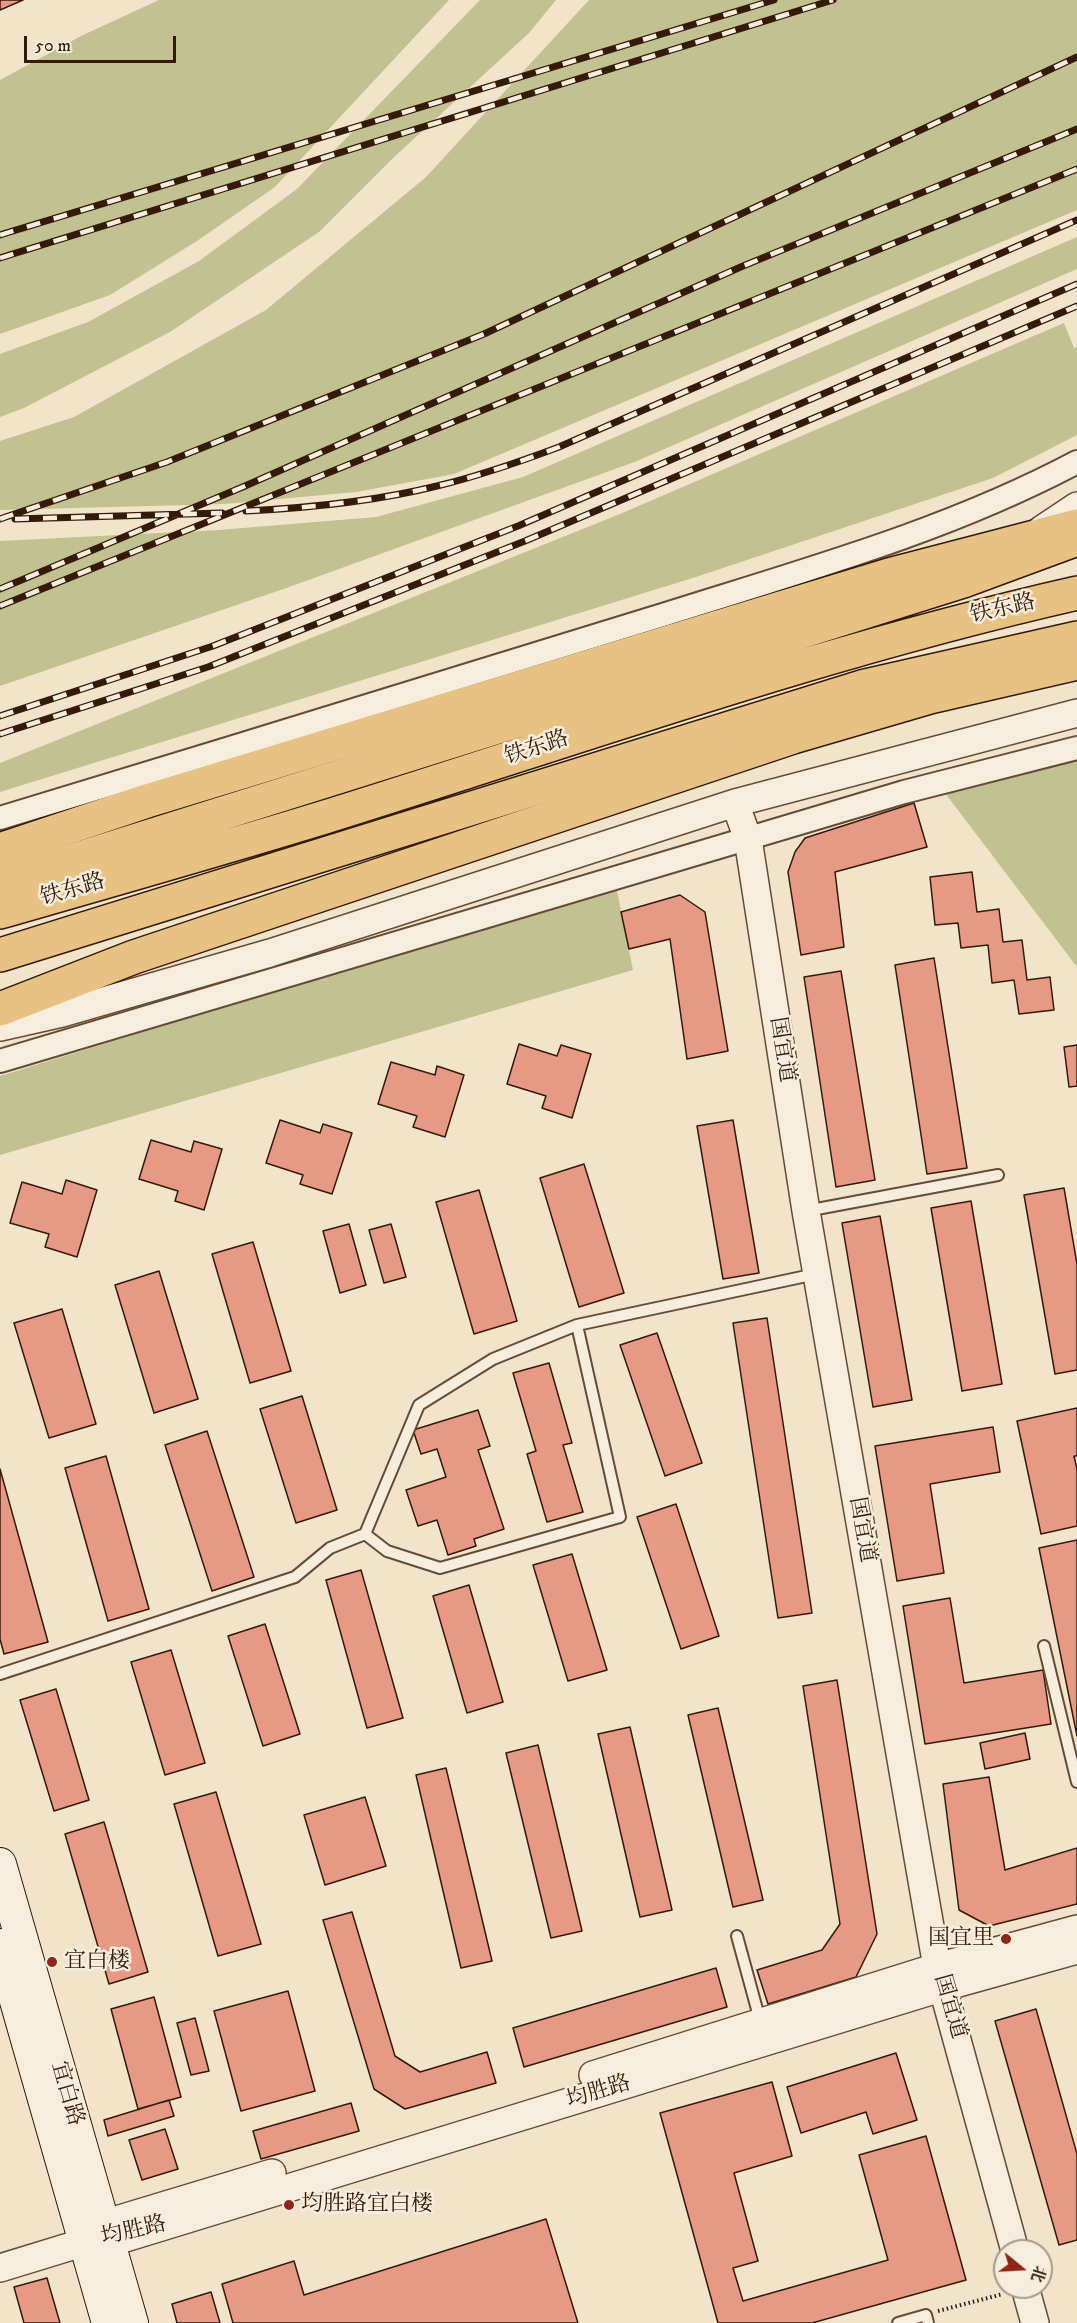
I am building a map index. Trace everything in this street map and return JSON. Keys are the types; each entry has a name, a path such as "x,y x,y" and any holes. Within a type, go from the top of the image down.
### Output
{"main road":[{"name":"铁东路","path":"0,850 147,801 866,582 1077,526"},
{"path":"0,883 963,581 1077,539"},
{"name":"铁东路","path":"0,912 325,817 747,681 967,618 1077,593"},
{"name":"铁东路","path":"0,955 865,686 1077,638"},
{"path":"0,1009 134,957 793,737 930,697 1077,663"},
{"name":"宜白路","path":"0,1864 99,2237 108,2323"},
{"name":"宜白路","path":"0,1945 99,2237 132,2323"}],"street":[{"path":"0,818 533,656 887,543 978,510 1077,462"},
{"name":"铁东路","path":"963,581 1077,506"},
{"path":"0,1027 62,1013 270,953 735,803 1077,713"},
{"path":"0,1060 904,792 1077,748"},
{"name":"国宜道","path":"735,803 748,838 806,1211 940,1977 1012,2239"},
{"name":"均胜路","path":"99,2237 940,1977 1077,1929"},
{"name":"均胜路","path":"99,2237 761,2024 940,1977 1077,1950"},
{"path":"0,2268 99,2237"},
{"path":"1028,2299 1035,2323"}],"lane":[{"path":"806,1211 998,1175"},
{"path":"0,1674 295,1576 330,1548 365,1534 419,1405 493,1359 577,1325 817,1274"},
{"path":"365,1534 387,1551 440,1568 620,1517 577,1325"},
{"path":"1044,1647 1077,1782"},
{"path":"737,1936 761,2024"},
{"path":"898,2323 927,2319"}],"path":[{"path":"927,2319 993,2298"}],"shaded area":[{"path":"159,0 449,0 275,187 197,241 110,295 0,334 0,80 81,36"},
{"path":"480,0 556,0 529,33 393,158 319,232 170,332 24,408 0,417 0,354 88,322 199,261 297,189"},
{"path":"589,0 1077,0 1077,210 454,474 356,492 224,504 0,510 0,441 74,417 266,310 426,177"},
{"path":"1077,237 1077,269 637,461 292,586 0,686 0,541 219,530 376,517 523,477"},
{"path":"1064,323 1074,348 1077,347 1077,435 993,478 696,577 0,792 0,763 620,514"},
{"path":"1077,756 1077,967 945,793"},
{"path":"616,886 633,970 0,1155 0,1076"}],"building":[{"path":"0,0 23,0 0,10"},
{"path":"914,803 927,847 835,872 844,947 801,955 788,872 795,852 805,838"},
{"path":"972,872 977,912 999,909 1003,942 1022,940 1027,980 1050,977 1054,1010 1019,1014 1014,980 992,983 988,945 961,948 958,923 935,925 930,877"},
{"path":"680,895 705,912 728,1051 687,1059 670,939 629,949 621,912"},
{"path":"934,958 967,1168 927,1174 895,965"},
{"path":"841,971 875,1180 836,1187 804,977"},
{"path":"519,1044 557,1056 561,1045 591,1054 572,1118 542,1108 546,1096 507,1084"},
{"path":"1077,1045 1077,1086 1069,1087 1064,1047"},
{"path":"391,1062 435,1075 437,1066 464,1075 445,1137 413,1127 417,1116 378,1104"},
{"path":"280,1120 320,1133 323,1124 352,1133 332,1194 300,1184 303,1175 266,1163"},
{"path":"733,1120 759,1273 723,1279 697,1126"},
{"path":"151,1140 191,1152 194,1141 222,1149 204,1210 175,1201 178,1191 139,1179"},
{"path":"584,1164 624,1293 579,1307 540,1178"},
{"path":"66,1180 97,1190 77,1257 45,1247 49,1234 10,1223 22,1182 62,1194"},
{"path":"1064,1188 1077,1264 1077,1370 1055,1374 1024,1195"},
{"path":"479,1190 517,1321 474,1334 436,1202"},
{"path":"971,1201 1002,1384 962,1391 931,1208"},
{"path":"880,1216 912,1400 873,1407 842,1223"},
{"path":"349,1224 366,1285 340,1293 323,1231"},
{"path":"391,1224 406,1277 384,1283 369,1230"},
{"path":"253,1242 291,1371 250,1383 212,1254"},
{"path":"159,1271 198,1399 154,1413 115,1285"},
{"path":"62,1309 96,1424 49,1438 14,1323"},
{"path":"767,1318 812,1613 778,1618 733,1323"},
{"path":"657,1333 702,1463 665,1476 620,1345"},
{"path":"549,1363 572,1443 563,1445 583,1512 547,1522 527,1454 536,1451 513,1373"},
{"path":"302,1396 337,1510 296,1523 260,1409"},
{"path":"1077,1408 1077,1456 1074,1456 1077,1469 1077,1526 1041,1534 1017,1421"},
{"path":"478,1410 490,1446 478,1450 504,1529 474,1539 476,1546 448,1555 437,1520 418,1526 406,1490 446,1477 437,1449 421,1454 413,1430"},
{"path":"993,1427 1000,1472 930,1484 944,1573 897,1581 875,1446"},
{"path":"207,1431 254,1577 212,1591 165,1445"},
{"path":"106,1456 149,1609 108,1621 65,1468"},
{"path":"0,1469 48,1642 4,1654 0,1639"},
{"path":"676,1504 719,1636 681,1649 637,1517"},
{"path":"1077,1540 1077,1736 1039,1548"},
{"path":"572,1554 607,1670 568,1681 533,1565"},
{"path":"361,1570 403,1718 367,1728 326,1580"},
{"path":"469,1585 503,1702 467,1713 433,1596"},
{"path":"950,1598 964,1683 1043,1670 1051,1724 925,1744 903,1606"},
{"path":"265,1624 300,1734 263,1746 228,1636"},
{"path":"171,1650 205,1763 165,1775 131,1662"},
{"path":"837,1680 877,1934 856,1977 768,2004 757,1970 822,1950 840,1924 803,1686"},
{"path":"56,1689 89,1800 54,1811 20,1700"},
{"path":"718,1708 763,1900 733,1907 688,1715"},
{"path":"630,1727 672,1910 640,1917 598,1734"},
{"path":"1025,1733 1030,1759 985,1769 980,1743"},
{"path":"538,1745 582,1931 551,1938 506,1753"},
{"path":"446,1768 492,1961 461,1968 416,1775"},
{"path":"989,1777 1005,1870 1077,1848 1077,1904 989,1926 959,1910 943,1784"},
{"path":"216,1792 261,1944 218,1956 174,1804"},
{"path":"365,1797 386,1866 325,1885 304,1815"},
{"path":"104,1822 148,1972 109,1984 65,1834"},
{"path":"352,1912 395,2056 420,2072 487,2052 496,2083 405,2109 374,2089 323,1920"},
{"path":"716,1968 727,2007 524,2067 513,2028"},
{"path":"288,1991 315,2091 241,2111 214,2011"},
{"path":"154,1997 181,2097 138,2109 111,2009"},
{"path":"1036,2009 1077,2154 1077,2240 1059,2245 995,2021"},
{"path":"195,2018 209,2071 191,2075 177,2023"},
{"path":"896,2053 917,2120 873,2134 866,2112 801,2133 787,2087"},
{"path":"772,2082 792,2156 734,2173 758,2261 733,2268 743,2301 888,2260 859,2155 926,2136 966,2280 812,2323 718,2323 660,2113"},
{"path":"169,2100 174,2116 108,2136 104,2120"},
{"path":"351,2103 359,2131 261,2159 253,2131"},
{"path":"165,2129 178,2169 142,2180 129,2140"},
{"path":"546,2219 578,2323 233,2323 222,2284 294,2261 304,2295"},
{"path":"47,2278 60,2323 24,2323 14,2287"},
{"path":"211,2292 220,2323 177,2323 172,2304"}],"railway":[{"path":"0,235 774,0"},
{"path":"0,258 833,0"},
{"path":"0,519 167,462 484,334 1077,57"},
{"path":"0,589 245,486 743,266 1077,129"},
{"path":"0,606 1077,169"},
{"path":"246,511 317,506 390,496 453,482 514,463 559,447 1077,220"},
{"path":"0,716 213,646 518,526 1077,284"},
{"path":"0,734 208,667 525,541 1077,306"},
{"path":"15,519 222,513"}],"place":[{"name":"国宜里","path":"1006,1939"},
{"name":"宜白楼","path":"52,1962"},
{"name":"均胜路宜白楼","path":"289,2205"}]}
